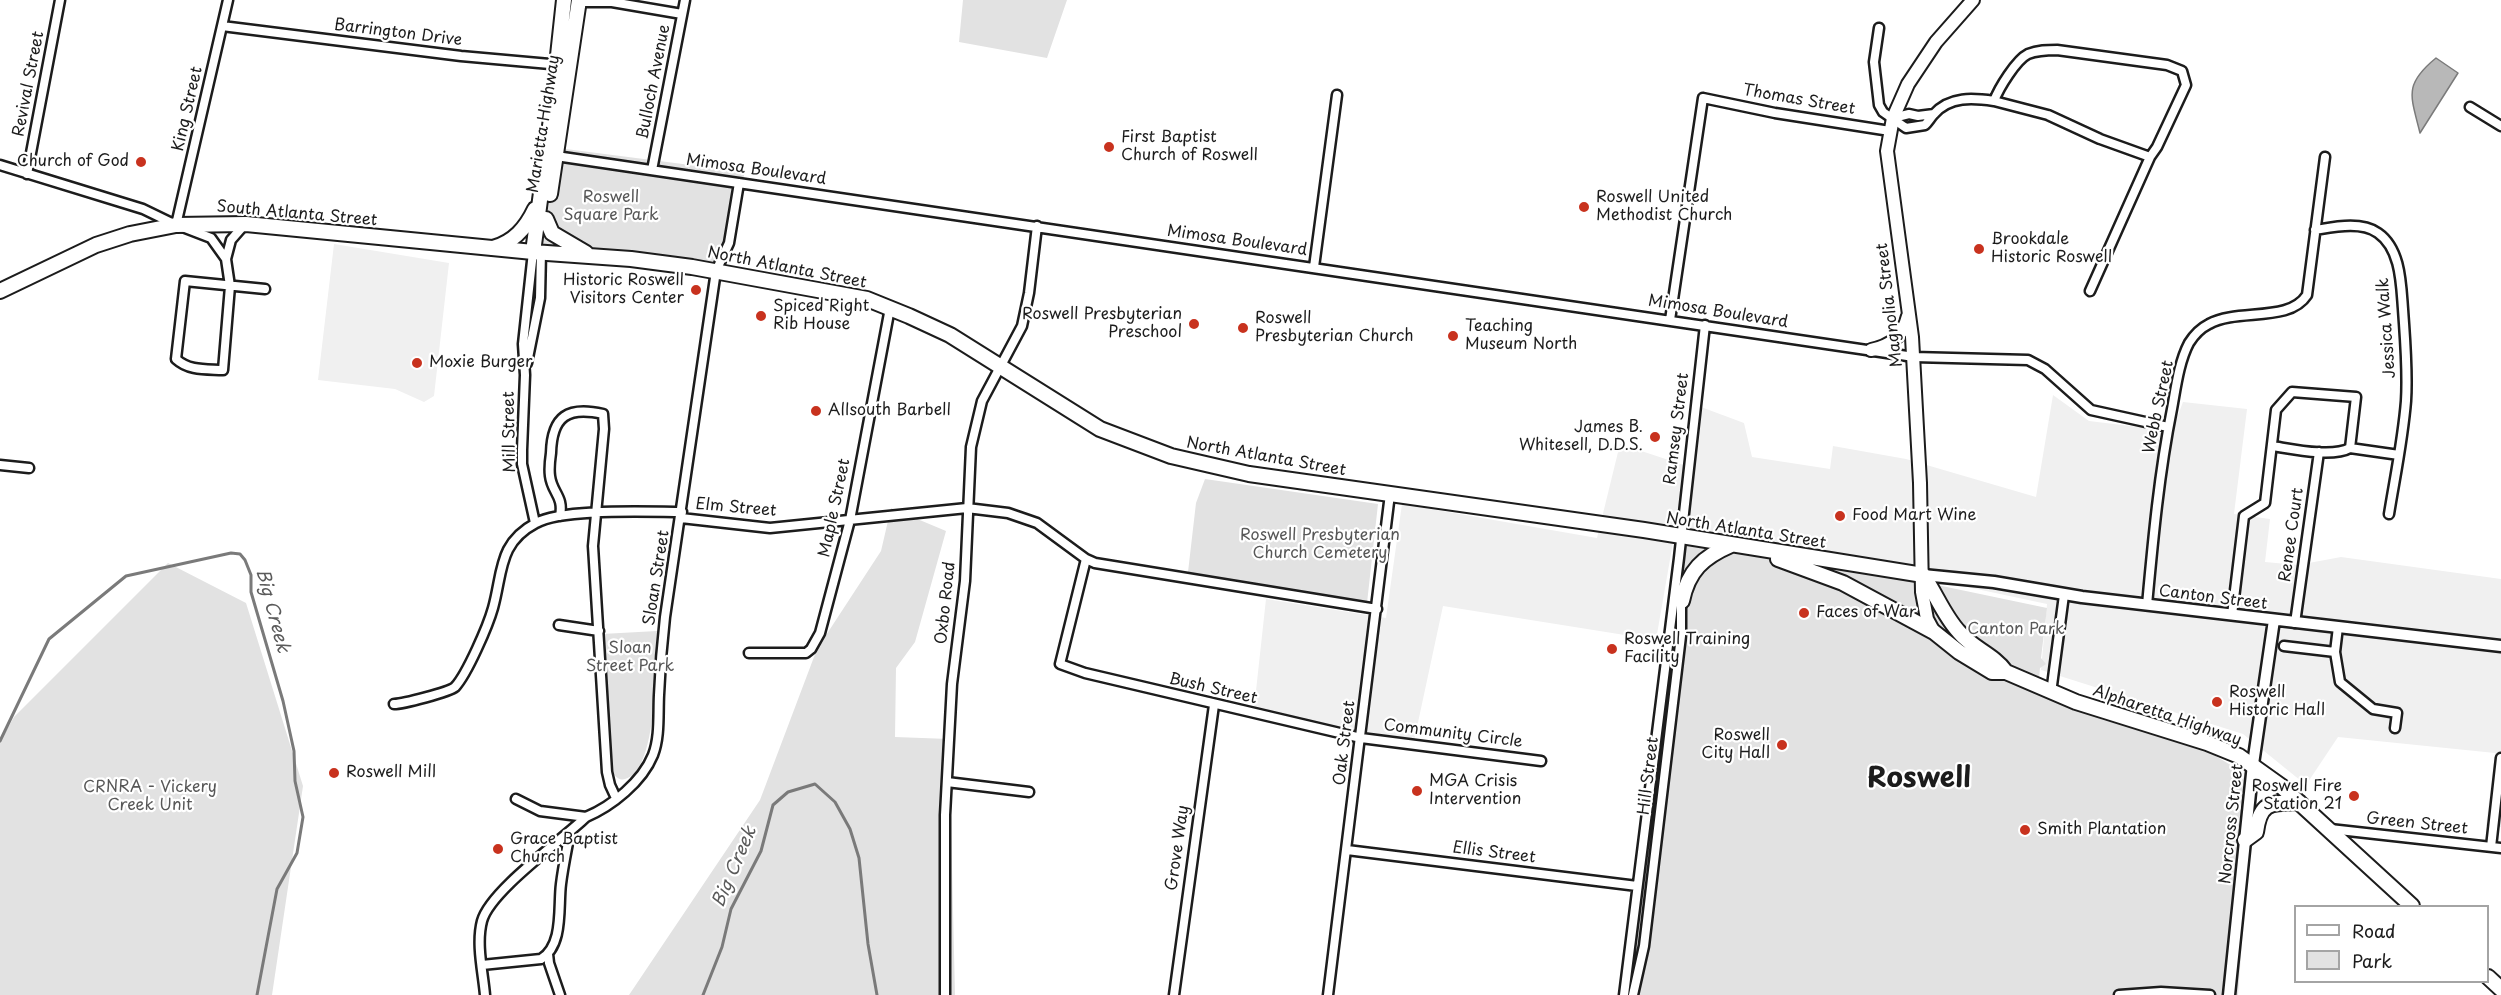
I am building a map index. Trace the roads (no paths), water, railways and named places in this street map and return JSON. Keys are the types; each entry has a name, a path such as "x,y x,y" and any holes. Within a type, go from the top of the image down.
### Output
{"main road":[{"name":"Marietta Highway","path":"537,252 546,219 556,156 564,65 564,0"},
{"name":"Magnolia Street","path":"1923,575 1914,357 1887,151 1892,124 1908,84 1936,42 1973,0"},
{"name":"Marietta Highway","path":"537,252 541,193 564,65 579,1"},
{"path":"493,248 513,239 527,224 541,193"},
{"path":"546,219 549,228 556,236 592,256"},
{"name":"South Atlanta Street","path":"0,291 96,245 130,234 178,225 246,224 537,252"},
{"name":"North Atlanta Street","path":"537,252 668,264 845,294 890,308 950,335 1100,429 1171,456 1228,470 1680,536 1923,575"},
{"path":"1871,350 1896,340 1903,330 1909,312"},
{"path":"1682,601 1686,585 1698,564 1707,557 1739,546"},
{"name":"Alpharetta Highway","path":"1739,546 1842,582 1934,632 1959,652 1992,672 2006,672 2051,693 2122,718 2207,743 2253,764 2299,802 2411,905"},
{"name":"Alpharetta Highway","path":"1923,575 1923,605 1934,632"},
{"name":"Alpharetta Highway","path":"1923,575 1959,633 1997,660 2006,672"},
{"path":"2245,840 2256,832 2258,815 2264,807 2299,802"},
{"path":"2489,978 2501,989"}],"street":[{"name":"Revival Street","path":"27,174 60,0"},
{"name":"King Street","path":"178,225 228,0"},
{"name":"Bulloch Avenue","path":"652,170 685,0"},
{"path":"579,1 612,2 682,14"},
{"name":"Barrington Drive","path":"222,26 462,56 564,65"},
{"path":"1879,28 1874,62 1879,105 1892,124 1912,128 1925,125 1934,114 1948,104 1967,98 1994,100 2048,115 2100,139 2150,156"},
{"path":"1994,100 2000,86 2025,55 2041,50 2057,50 2167,65 2182,71 2186,85 2157,147 2150,156 2090,291"},
{"path":"1314,267 1337,95"},
{"name":"Thomas Street","path":"1670,320 1702,98 1775,113 1892,124"},
{"path":"2470,107 2501,126"},
{"path":"1892,124 1909,114 1918,116 1934,114"},
{"name":"Mimosa Boulevard","path":"556,156 1914,357 2028,360 2045,369 2091,410 2168,427"},
{"name":"Webb Street","path":"2147,605 2168,427 2178,374 2189,343 2199,330 2211,322 2236,315 2291,309 2301,304 2307,295 2325,158"},
{"path":"0,165 142,209 211,238 226,259"},
{"name":"Sloan Street","path":"485,995 481,925 488,908 530,864 586,817 616,798 644,772 654,753 661,653 716,272 729,243 738,183"},
{"path":"246,224 231,240 226,259 230,286 223,370 183,366 176,359 185,281 230,286 265,289"},
{"name":"Oxbo Road","path":"945,995 947,782 952,684 965,581 969,462 975,423 986,392 1022,326 1029,293 1037,226"},
{"name":"Jessica Walk","path":"2315,230 2341,226 2369,229 2380,235 2389,246 2402,282 2406,400 2389,514"},
{"name":"Mill Street","path":"525,375 540,298 537,252"},
{"name":"Mill Street","path":"535,523 522,464 525,316 537,252"},
{"name":"Maple Street","path":"749,653 806,653 811,649 824,624 850,520 890,308"},
{"name":"Ramsey Street","path":"1680,536 1705,325"},
{"path":"2232,615 2244,516 2265,503 2276,410 2292,392 2356,397 2350,448"},
{"path":"560,516 562,504 550,478 551,447 555,425 560,418 575,411 585,410 603,414 604,429 593,546 607,772 616,798"},
{"path":"2272,447 2319,452 2337,452 2350,448 2399,455"},
{"name":"Renee Court","path":"2295,622 2319,452"},
{"path":"0,465 30,468"},
{"name":"Oak Street","path":"1328,995 1390,494"},
{"name":"Elm Street","path":"682,515 770,528 967,508 1008,513 1037,523 1086,559"},
{"path":"394,704 405,703 455,687 465,672 492,610 504,555 510,544 535,523 560,516 682,515"},
{"name":"Hill Street","path":"1624,995 1680,536"},
{"name":"Hill Street","path":"1633,995 1644,946 1681,636 1682,601 1679,558"},
{"path":"1086,559 1377,609"},
{"name":"Bush Street","path":"1086,559 1060,664 1076,671 1214,705 1361,738"},
{"name":"Canton Street","path":"1923,575 1994,582 2064,595 2501,646"},
{"path":"2051,693 2064,595"},
{"name":"Norcross Street","path":"2229,995 2253,764 2274,620"},
{"path":"559,625 599,631"},
{"path":"2338,627 2335,652 2340,682 2373,709 2397,713 2395,728"},
{"path":"2284,646 2335,652"},
{"name":"Grove Way","path":"1174,995 1214,705"},
{"name":"Community Circle","path":"1361,738 1541,760"},
{"path":"2491,847 2501,758"},
{"path":"947,782 1029,792"},
{"path":"516,799 540,811 586,817"},
{"name":"Green Street","path":"2329,830 2501,848"},
{"path":"482,965 542,960 548,954 555,940 558,925 561,882 570,832"},
{"name":"Ellis Street","path":"1347,850 1637,886"},
{"path":"548,954 560,995"},
{"path":"2119,995 2169,992 2210,995"}],"waterway":[{"name":"Big Creek","path":"0,741 49,639 126,576 231,553 240,554 251,575 251,592 283,701 294,751 295,781 303,817 297,853 277,889 257,995"},
{"name":"Big Creek","path":"703,995 722,947 731,909 761,851 773,805 788,792 815,784 835,802 850,829 859,858 868,944 877,995"}],"place":[{"name":"First Baptist Church of Roswell","path":"1109,147"},
{"name":"Church of God","path":"141,162"},
{"name":"Roswell United Methodist Church","path":"1584,207"},
{"name":"Brookdale Historic Roswell","path":"1979,249"},
{"name":"Historic Roswell Visitors Center","path":"696,290"},
{"name":"Spiced Right Rib House","path":"761,316"},
{"name":"Roswell Presbyterian Preschool","path":"1194,324"},
{"name":"Roswell Presbyterian Church","path":"1243,328"},
{"name":"Teaching Museum North","path":"1453,336"},
{"name":"Moxie Burger","path":"417,363"},
{"name":"Allsouth Barbell","path":"816,411"},
{"name":"James B. Whitesell, D.D.S.","path":"1655,437"},
{"name":"Food Mart Wine","path":"1840,516"},
{"name":"Faces of War","path":"1804,613"},
{"name":"Roswell Training Facility","path":"1612,649"},
{"name":"Roswell Historic Hall","path":"2217,702"},
{"name":"Roswell City Hall","path":"1782,745"},
{"name":"Roswell Mill","path":"334,773"},
{"name":"MGA Crisis Intervention","path":"1417,791"},
{"name":"Roswell Fire Station 21","path":"2354,796"},
{"name":"Smith Plantation","path":"2025,830"},
{"name":"Grace Baptist Church","path":"498,849"}],"district":[{"name":"Roswell","path":"1919,779"}],"park label":[{"name":"Roswell Square Park","path":"611,207"},
{"name":"Roswell Presbyterian Church Cemetery","path":"1320,545"},
{"name":"Canton Park","path":"2016,630"},
{"name":"Sloan Street Park","path":"630,658"},
{"name":"CRNRA - Vickery Creek Unit","path":"150,797"}]}
